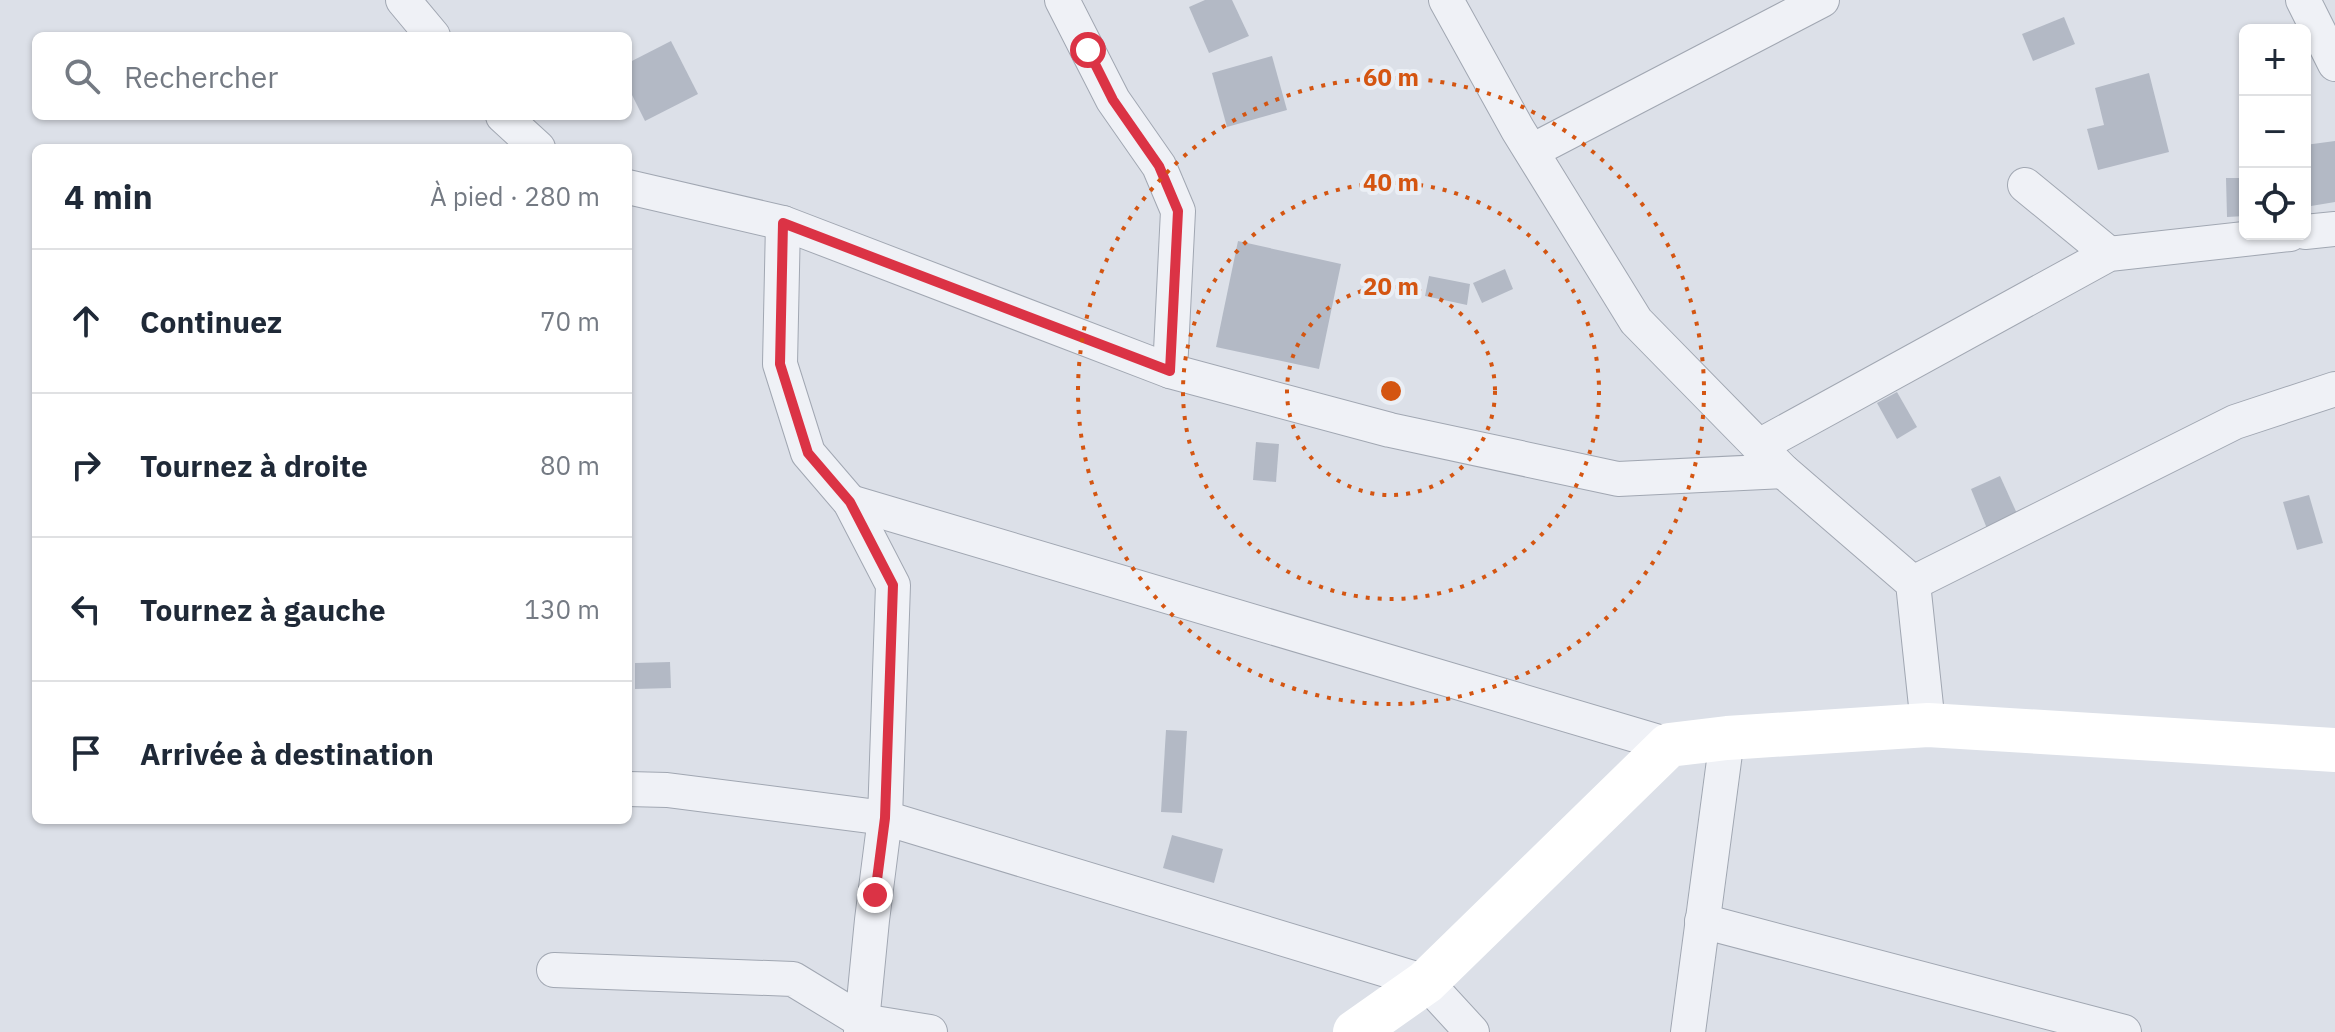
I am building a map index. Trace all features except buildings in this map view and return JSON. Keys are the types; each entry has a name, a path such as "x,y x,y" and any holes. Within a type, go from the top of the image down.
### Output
{"main road":[{"path":"1355,1032 1426,982 1669,745 1727,738 1928,725 2335,750"}],"street":[{"path":"1062,0 1113,100 1159,166 1178,211 1170,371"},
{"path":"1446,0 1532,151 1636,321 1783,471 1913,583 1928,725"},
{"path":"1532,151 1822,0"},
{"path":"2303,0 2335,64"},
{"path":"507,120 534,144"},
{"path":"2025,185 2109,254"},
{"path":"632,188 783,223 1170,371 1390,430 1618,479 1783,471"},
{"path":"783,223 780,364 808,453 850,502 893,585 885,818 862,1026"},
{"path":"2311,231 2335,229"},
{"path":"1759,446 2109,254 2239,240"},
{"path":"1913,583 2235,422 2335,389"},
{"path":"850,502 1669,745"},
{"path":"1688,1032 1727,738"},
{"path":"632,789 667,790 885,818 1426,982 1472,1032"},
{"path":"1702,921 2124,1032"},
{"path":"554,970 793,979 862,1026 930,1032"}],"route":[{"path":"875,895 885,818 893,585 850,502 808,453 780,364 783,223 1170,371 1178,211 1159,166 1113,100 1088,50"}]}
